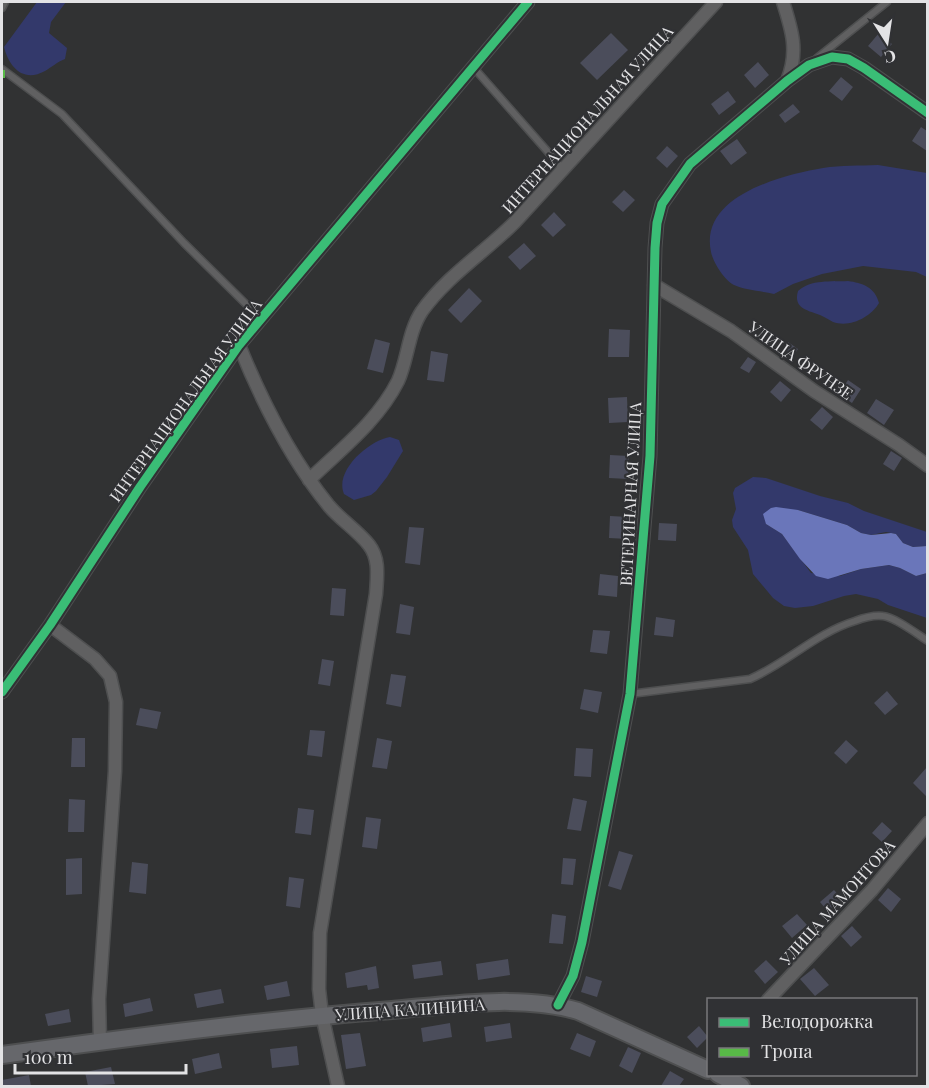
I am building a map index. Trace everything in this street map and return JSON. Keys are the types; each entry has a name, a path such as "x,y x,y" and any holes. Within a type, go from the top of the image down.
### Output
{"street":[{"name":"ИНТЕРНАЦИОНАЛЬНАЯ УЛИЦА","path":"2,692 50,625 140,487 239,345 528,2"},
{"name":"ИНТЕРНАЦИОНАЛЬНАЯ УЛИЦА","path":"309,480 368,425 391,394 401,372 420,314 432,299 449,281 509,229 716,2"},
{"path":"783,2 794,53 793,65 787,81"},
{"name":"ВЕТЕРИНАРНАЯ УЛИЦА","path":"558,1005 573,976 582,942 630,694 650,456 654,285 657,223 662,204 690,164 787,81 809,65 832,57 848,59 864,68 927,112"},
{"name":"УЛИЦА ФРУНЗЕ","path":"654,285 731,331 814,392 899,445 927,466"},
{"name":"ИНТЕРНАЦИОНАЛЬНАЯ УЛИЦА","path":"239,345 256,387 309,480 331,508 369,545 377,563 376,594 320,933 318,965 322,1016 338,1086"},
{"path":"50,625 95,659 110,676 116,702 115,771 100,988 100,1041"},
{"name":"УЛИЦА МАМОНТОВА","path":"769,998 872,890 927,824"},
{"name":"УЛИЦА КАЛИНИНА","path":"2,1055 100,1041 322,1016 454,1005 531,1002 558,1005 599,1020 707,1069"},
{"name":"УЛИЦА КАЛИНИНА","path":"722,1076 741,1086"}],"lane":[{"path":"2,8 5,2"},
{"path":"809,65 886,2"},
{"path":"474,68 563,169"},
{"path":"2,69 62,114 184,243 260,318"},
{"path":"630,694 750,679 763,674 820,635 840,625 864,618 883,615 927,641"}],"shaded area":[{"path":"37,2 66,2 51,22 49,33 67,48 65,59 45,71 30,75 13,67 4,47"},
{"path":"878,165 927,173 927,277 916,272 863,266 822,274 793,284 774,294 734,285 726,279 714,261 711,252 711,233 718,216 730,203 747,192 766,183 806,171 830,167"},
{"path":"848,281 867,287 874,293 879,303 871,313 859,320 846,324 833,322 799,305 798,291 803,287 822,282"},
{"path":"390,437 399,440 403,451 376,491 371,495 354,500 344,494 342,485 349,466 364,450"},
{"path":"753,477 766,478 848,503 864,511 927,532 927,546 913,547 903,543 896,534 861,533 847,525 798,510 766,524 782,534 811,573 840,576 861,569 889,565 916,576 927,573 927,618 888,605 878,599 856,594 813,606 795,608 784,606 773,598 753,574 748,550 733,527 732,520 736,509 733,493 735,488"},
{"path":"776,507 798,510 847,525 861,533 896,534 903,543 913,547 927,546 927,573 916,576 889,565 861,569 828,579 816,576 782,534 766,524 763,514"}],"building":[{"path":"611,33 628,50 597,80 580,63"},
{"path":"879,33 892,44 881,57 868,46"},
{"path":"758,62 769,75 755,88 744,75"},
{"path":"841,77 853,87 842,101 829,91"},
{"path":"728,91 736,102 719,115 711,104"},
{"path":"793,104 800,112 785,123 779,115"},
{"path":"921,127 927,131 927,151 912,141"},
{"path":"737,139 747,153 731,165 720,151"},
{"path":"667,146 678,156 667,168 656,158"},
{"path":"624,190 635,200 623,212 612,202"},
{"path":"554,212 566,225 553,237 541,225"},
{"path":"524,243 536,256 520,270 508,257"},
{"path":"469,288 482,301 461,323 448,310"},
{"path":"609,329 630,330 629,357 608,357"},
{"path":"375,339 390,343 383,373 367,369"},
{"path":"788,342 798,349 790,361 779,353"},
{"path":"431,351 448,354 444,382 427,380"},
{"path":"748,357 756,362 749,373 740,368"},
{"path":"848,380 861,389 852,403 839,394"},
{"path":"780,381 791,390 781,402 770,392"},
{"path":"627,397 628,422 609,423 608,398"},
{"path":"876,399 894,410 884,425 867,413"},
{"path":"822,407 833,417 822,430 810,420"},
{"path":"891,451 902,458 894,471 883,464"},
{"path":"610,455 629,456 628,479 609,478"},
{"path":"610,516 629,517 628,539 609,538"},
{"path":"659,523 677,524 676,541 658,540"},
{"path":"409,527 424,528 420,565 405,563"},
{"path":"600,574 618,576 617,597 598,595"},
{"path":"332,588 346,589 344,616 330,615"},
{"path":"400,604 414,607 410,635 396,633"},
{"path":"656,617 675,620 673,637 654,635"},
{"path":"593,630 610,631 607,654 590,652"},
{"path":"322,659 334,661 330,686 318,684"},
{"path":"391,674 406,676 401,707 386,704"},
{"path":"584,689 602,692 598,713 580,709"},
{"path":"887,691 898,704 885,715 874,703"},
{"path":"140,708 161,712 157,729 136,725"},
{"path":"310,730 325,731 322,757 307,755"},
{"path":"72,738 85,738 85,767 71,767"},
{"path":"377,738 392,741 387,769 372,767"},
{"path":"846,740 858,751 846,764 834,753"},
{"path":"576,748 593,749 591,777 574,776"},
{"path":"927,767 927,797 913,783"},
{"path":"573,798 587,801 581,831 567,829"},
{"path":"69,799 85,800 84,832 68,832"},
{"path":"298,808 314,810 311,835 295,833"},
{"path":"366,817 381,819 377,849 362,847"},
{"path":"882,822 892,831 882,842 872,833"},
{"path":"619,851 633,855 621,890 608,886"},
{"path":"82,858 82,894 66,895 66,859"},
{"path":"563,858 576,859 573,885 561,884"},
{"path":"132,862 148,864 146,894 129,892"},
{"path":"289,877 304,879 300,908 286,906"},
{"path":"888,888 901,899 891,912 878,900"},
{"path":"834,890 844,901 830,914 820,902"},
{"path":"552,914 566,916 563,944 549,943"},
{"path":"797,914 807,925 792,938 782,926"},
{"path":"852,926 862,937 851,947 841,936"},
{"path":"508,959 510,975 478,980 476,964"},
{"path":"766,960 778,972 765,984 754,971"},
{"path":"441,961 443,975 414,979 412,965"},
{"path":"376,966 379,988 368,990 367,985 347,988 345,973"},
{"path":"814,968 829,985 815,996 800,979"},
{"path":"586,976 602,981 597,997 581,992"},
{"path":"287,981 290,996 267,1000 264,986"},
{"path":"221,989 224,1003 197,1008 194,994"},
{"path":"150,998 153,1011 125,1017 123,1004"},
{"path":"69,1009 71,1022 48,1026 45,1014"},
{"path":"450,1023 452,1037 423,1042 421,1028"},
{"path":"510,1023 512,1038 486,1042 484,1027"},
{"path":"699,1026 707,1036 697,1048 687,1037"},
{"path":"360,1033 366,1066 346,1069 341,1035"},
{"path":"577,1033 596,1041 590,1057 570,1049"},
{"path":"297,1046 299,1065 272,1068 270,1049"},
{"path":"628,1047 641,1053 632,1073 619,1066"},
{"path":"219,1053 222,1068 195,1074 192,1059"},
{"path":"111,1067 115,1084 88,1086 85,1072"},
{"path":"670,1071 684,1079 679,1086 661,1086"},
{"path":"29,1075 31,1086 2,1086 2,1080"}],"cycle path":[{"path":"2,692 50,625 140,487 239,345 528,2"},
{"path":"558,1005 573,976 582,942 630,694 650,456 655,248 657,223 662,204 690,164 787,81 809,65 832,57 848,59 864,68 928,113"}]}
